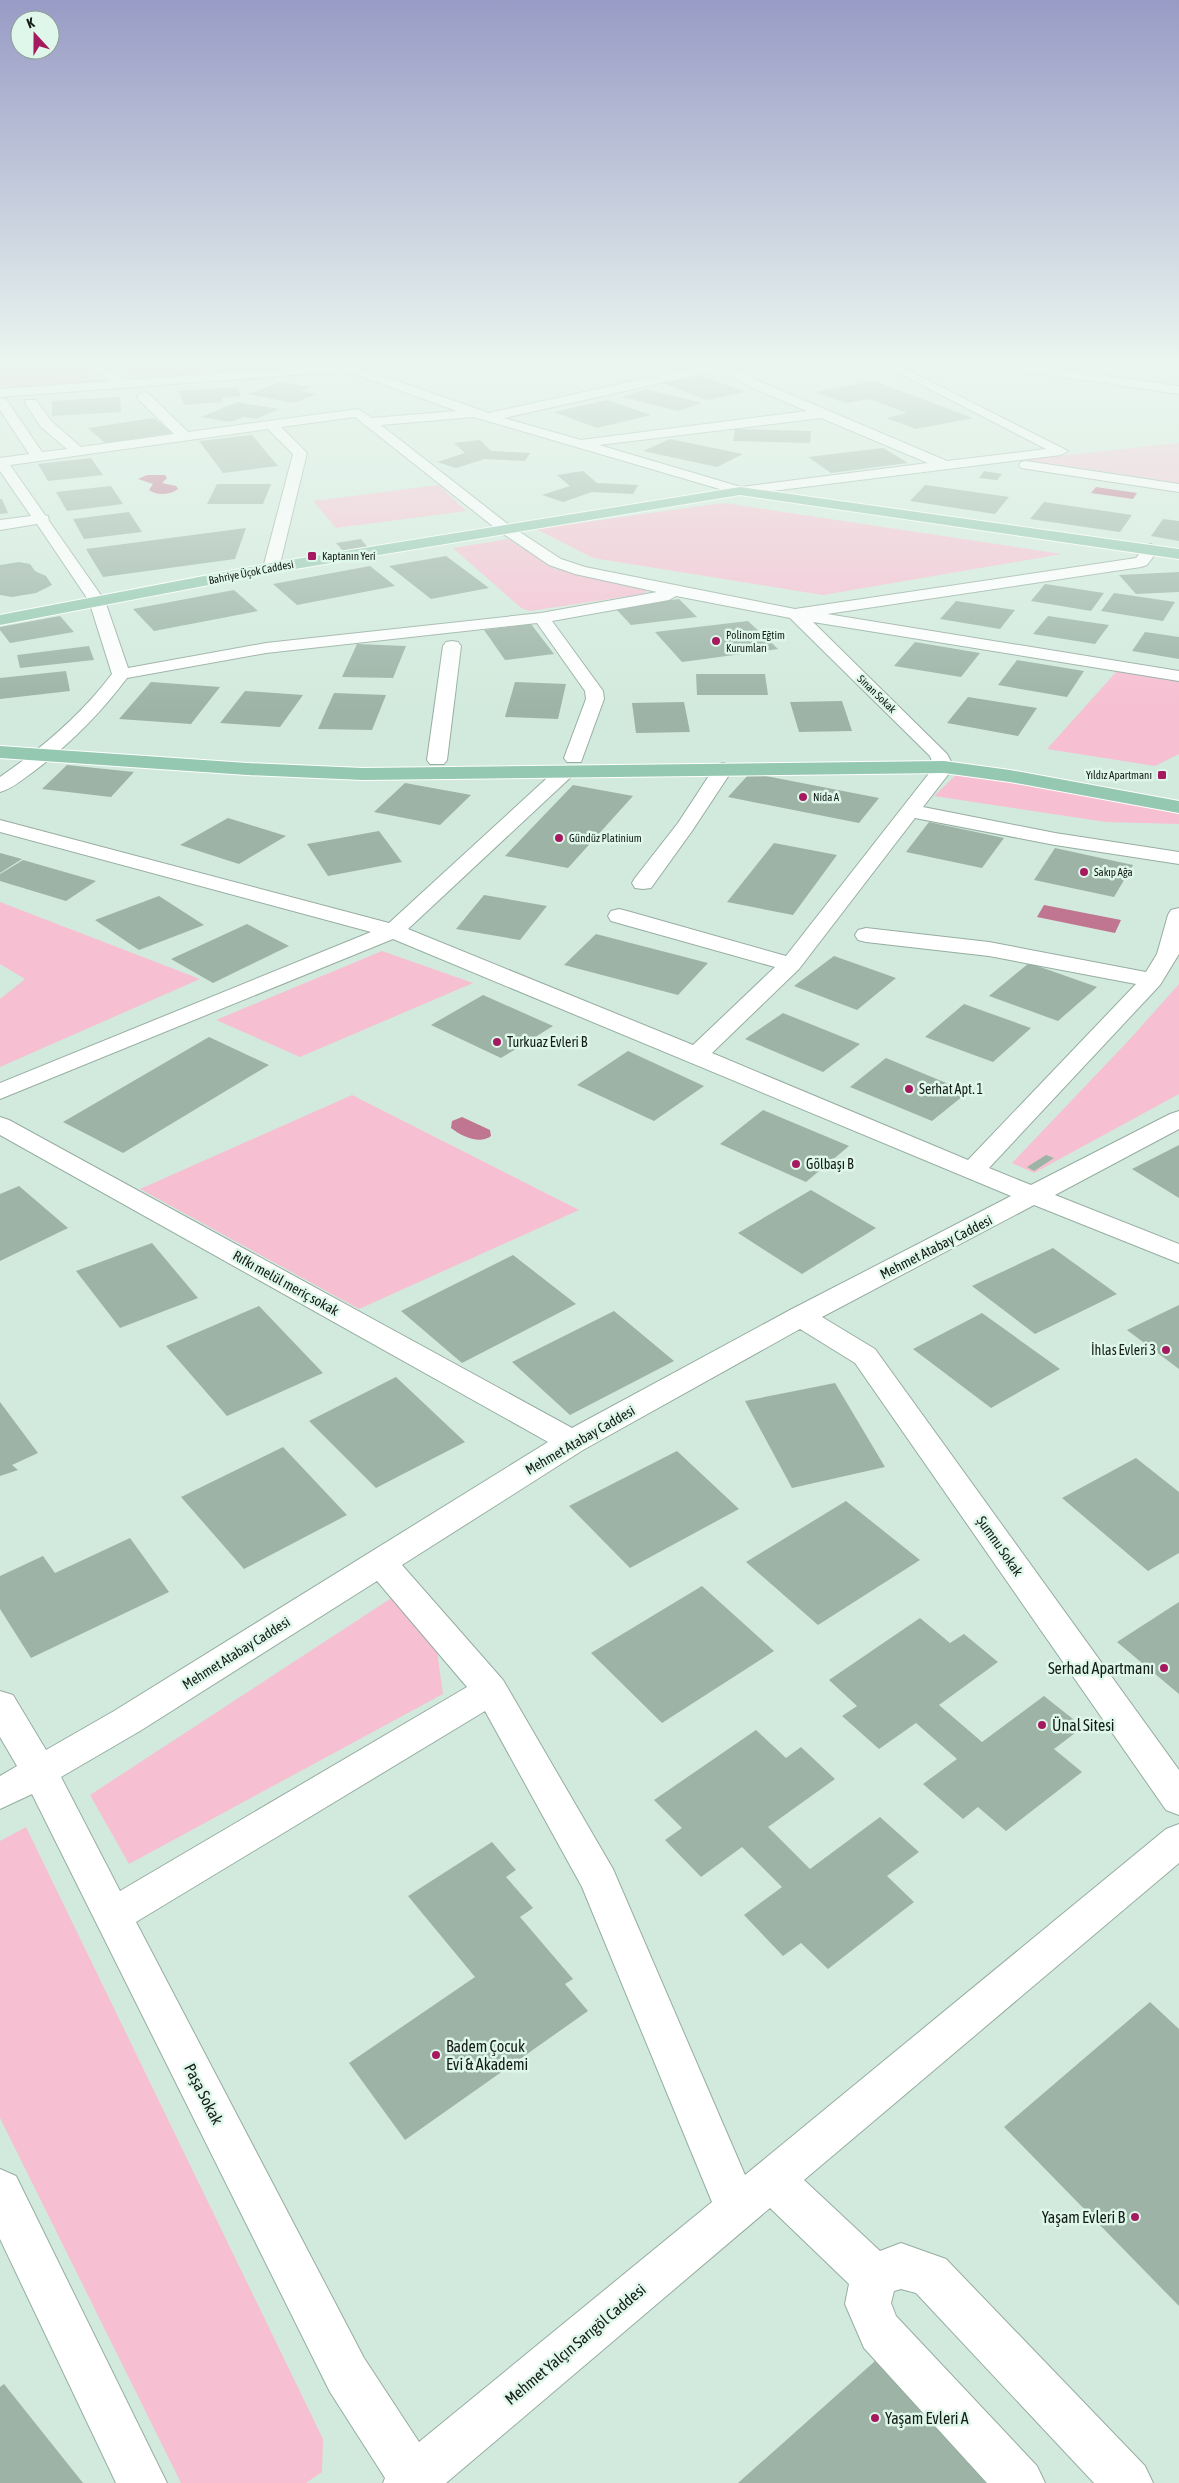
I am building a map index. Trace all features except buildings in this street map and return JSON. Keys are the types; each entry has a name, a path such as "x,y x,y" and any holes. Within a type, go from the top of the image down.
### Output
{"main road":[{"name":"Bahriye Üçok Caddesi","path":"0,620 271,568 504,528 740,491 1179,554"},
{"path":"0,739 278,758 437,760 723,770 941,761 991,773 1179,807"},
{"path":"0,752 354,774 570,765 1008,762 1179,794"}],"street":[{"path":"13,479 97,601 121,674"},
{"path":"271,568 293,479"},
{"path":"441,479 504,528 555,562 581,571 795,614 1179,676"},
{"path":"698,479 740,491 835,479"},
{"path":"1117,479 1179,488"},
{"path":"0,525 42,519"},
{"path":"795,614 1141,562 1151,549"},
{"path":"0,786 59,744 104,698 121,674 266,648 541,618 683,592"},
{"name":"Sinan Sokak","path":"795,614 941,761"},
{"path":"0,1092 393,931 570,765 594,699 594,691 541,618"},
{"path":"437,760 452,646"},
{"path":"696,1055 792,964 910,811 941,761"},
{"path":"643,883 693,819 698,806 723,770"},
{"path":"910,811 1055,839 1179,858"},
{"path":"0,826 393,931 972,1171 1179,1254"},
{"path":"972,1171 1152,980 1168,954 1179,915"},
{"path":"620,916 792,964"},
{"path":"866,935 989,949 1152,980"},
{"name":"Mehmet Atabay Caddesi","path":"0,1794 127,1721 572,1442 800,1317 1179,1119"},
{"name":"Rıfkı melül meriç sokak","path":"0,1125 572,1442"},
{"name":"Şumnu Sokak","path":"800,1317 865,1356 1179,1799"},
{"path":"380,1562 492,1690 599,1881 737,2209"},
{"path":"113,1915 492,1690"},
{"name":"Paşa Sokak","path":"0,1705 39,1771 347,2375 413,2482"},
{"name":"Mehmet Yalçın Sarıgöl Caddesi","path":"413,2482 1179,1840"},
{"path":"772,2180 874,2276"},
{"path":"0,2191 142,2483"},
{"path":"874,2276 900,2266 930,2274 1128,2483"},
{"path":"874,2276 868,2304 880,2332 1020,2483"}],"shaded area":[{"path":"138,479 166,479 162,483 176,486 178,489 171,493 163,494 152,492 149,490 153,484"},
{"path":"1152,479 1179,479 1179,483"},
{"path":"439,485 466,511 336,528 313,501"},
{"path":"1096,487 1137,493 1133,499 1091,493"},
{"path":"724,503 1062,554 823,595 593,558 536,529"},
{"path":"508,539 555,569 646,588 647,591 643,594 530,611 521,608 453,548"},
{"path":"1117,671 1179,680 1179,754 1155,766 1047,749"},
{"path":"958,773 1179,812 1179,824 1106,822 934,796"},
{"path":"0,902 200,979 0,1067 0,999 25,979 0,964"},
{"path":"1044,905 1121,920 1115,933 1037,917"},
{"path":"382,951 473,983 300,1057 216,1020"},
{"path":"1179,984 1179,1094 1034,1173 1012,1163 1130,1039"},
{"path":"352,1095 579,1210 359,1309 140,1189"},
{"path":"462,1117 490,1130 491,1136 487,1139 476,1140 460,1134 451,1128 452,1121"},
{"path":"393,1597 436,1644 443,1694 129,1864 90,1795"},
{"path":"26,1827 323,2439 322,2472 306,2483 181,2483 0,2118 0,1841"}],"place":[{"name":"Kaptanın Yeri","path":"312,556"},
{"name":"Polinom Eğtim Kurumları","path":"716,641"},
{"name":"Yıldız Apartmanı","path":"1162,775"},
{"name":"Nida A","path":"803,797"},
{"name":"Gündüz Platinium","path":"559,838"},
{"name":"Sakıp Ağa","path":"1084,872"},
{"name":"Turkuaz Evleri B","path":"497,1042"},
{"name":"Serhat Apt. 1","path":"909,1089"},
{"name":"Gölbaşı B","path":"796,1164"},
{"name":"İhlas Evleri 3","path":"1166,1350"},
{"name":"Serhad Apartmanı","path":"1164,1668"},
{"name":"Ünal Sitesi","path":"1042,1725"},
{"name":"Badem Çocuk Evi & Akademi","path":"436,2055"},
{"name":"Yaşam Evleri B","path":"1135,2217"},
{"name":"Yaşam Evleri A","path":"875,2418"}]}
